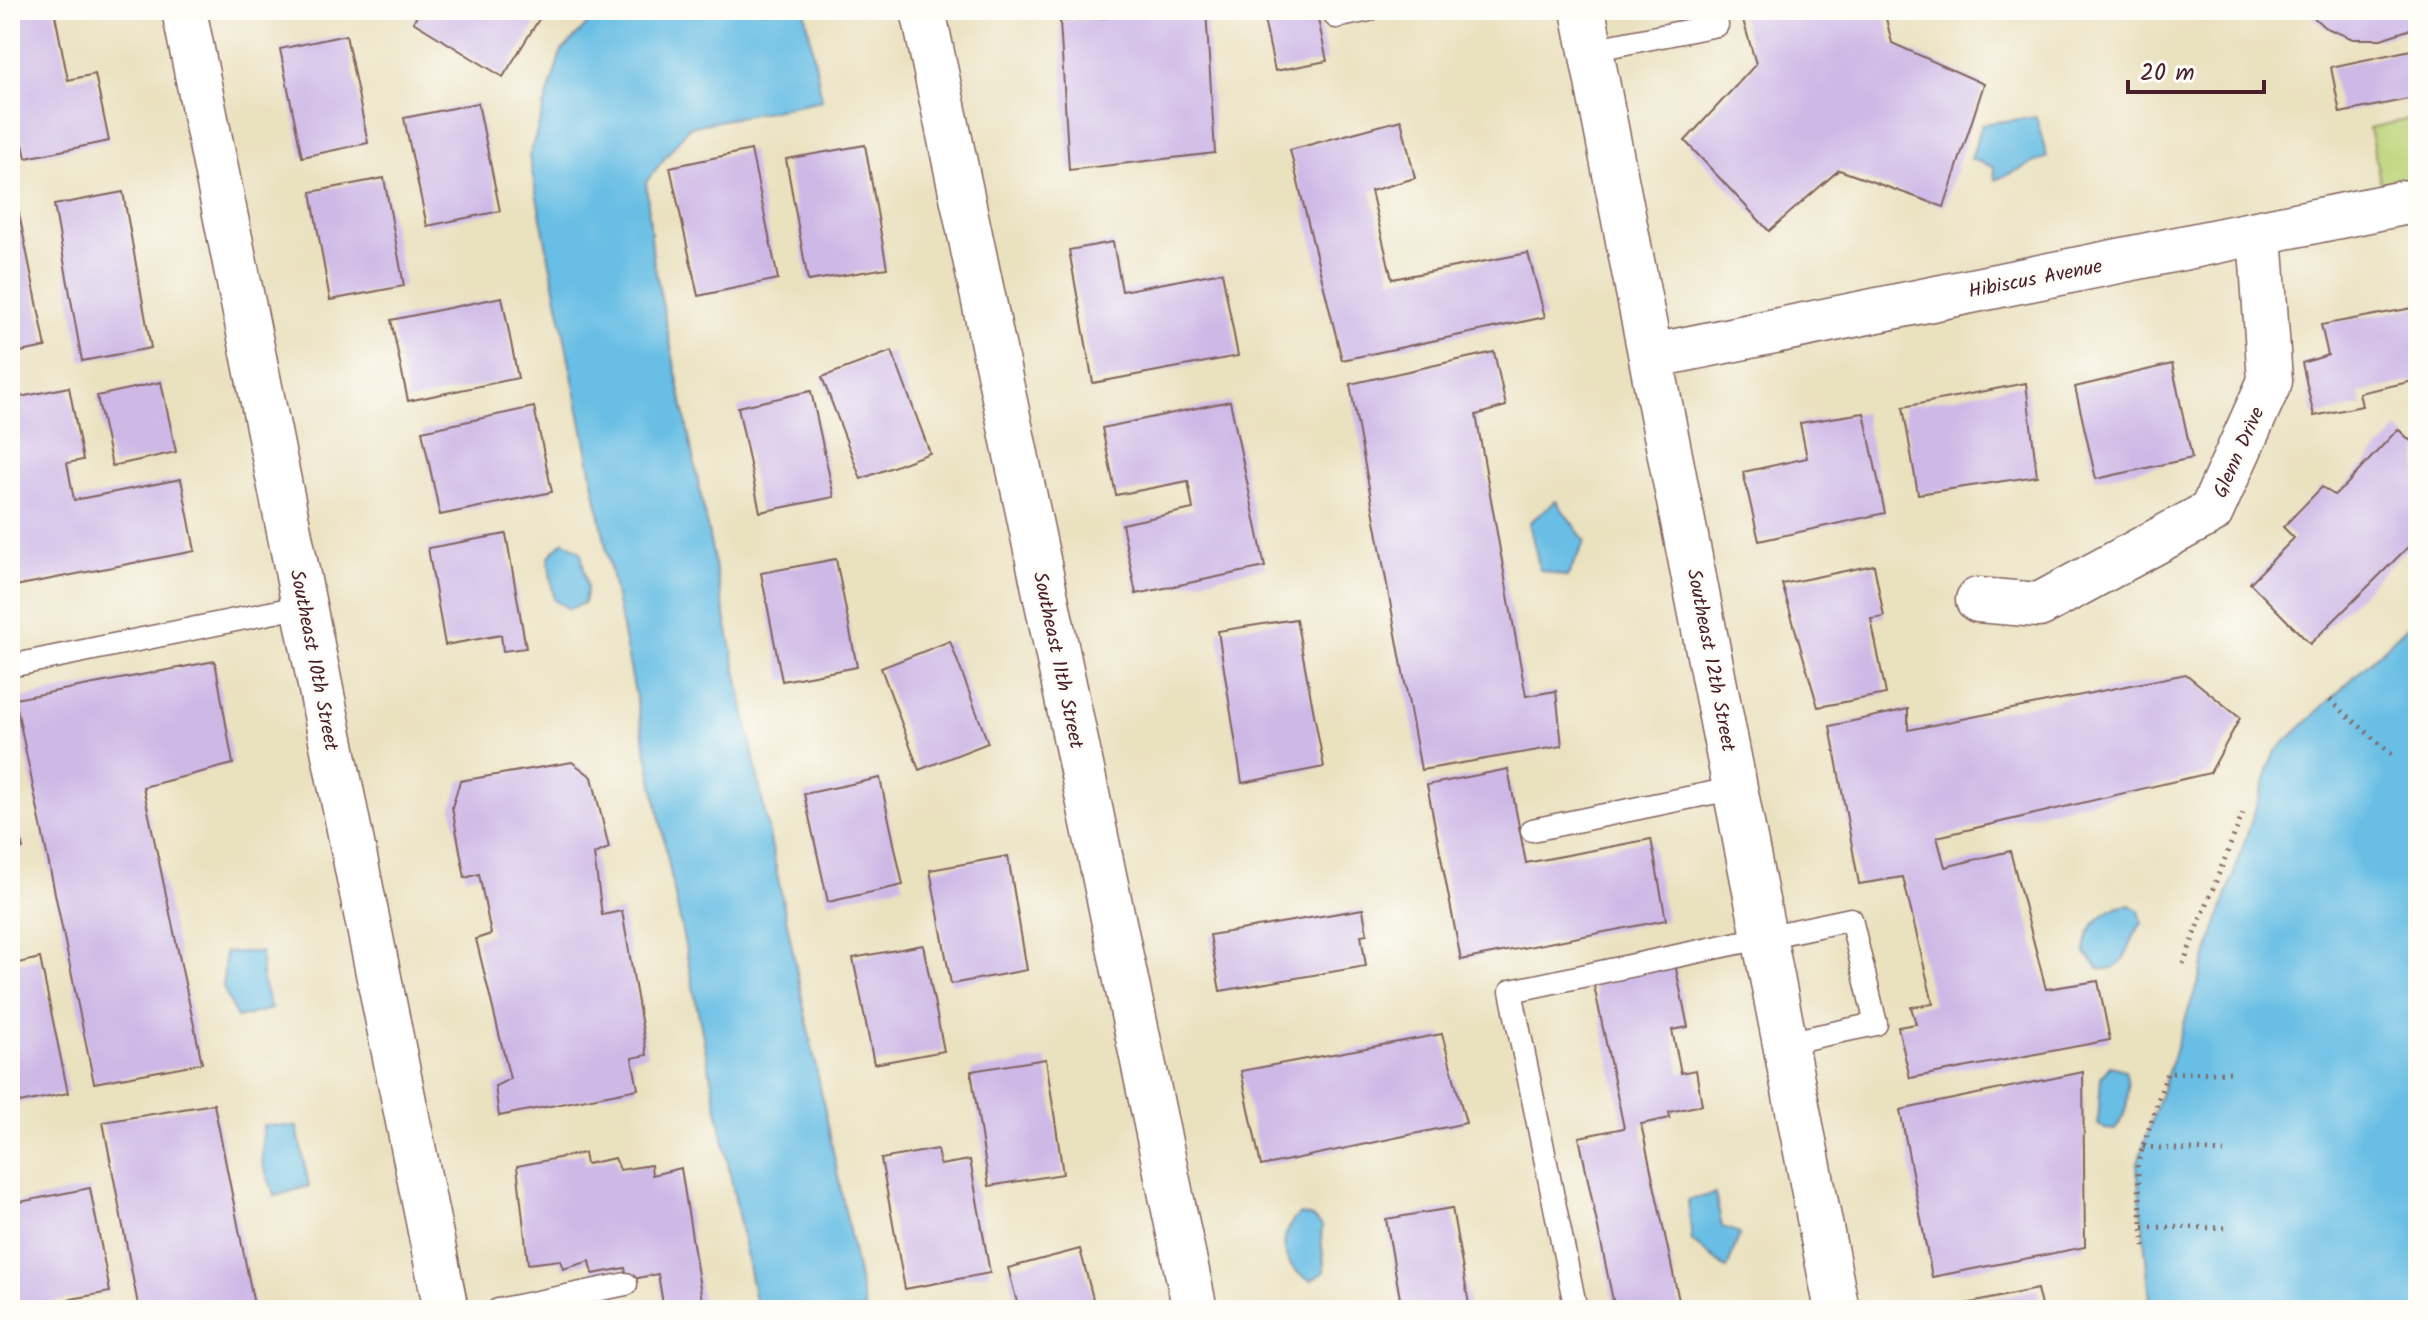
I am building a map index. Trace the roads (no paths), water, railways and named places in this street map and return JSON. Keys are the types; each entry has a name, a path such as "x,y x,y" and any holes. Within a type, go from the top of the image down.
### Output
{"street":[{"name":"Southeast 10th Street","path":"184,10 446,1310"},
{"name":"Southeast 11th Street","path":"923,10 1195,1310"},
{"name":"Southeast 12th Street","path":"1587,30 1837,1310"},
{"name":"Hibiscus Avenue","path":"1652,356 2418,200"},
{"name":"Glenn Drive","path":"1978,600 2039,605 2211,512 2270,381 2260,233"}],"lane":[{"path":"1336,17 1369,10"},
{"path":"1587,30 1717,25"},
{"path":"20,664 304,606"},
{"path":"1532,830 1736,788"},
{"path":"1576,1310 1511,991 1851,919 1876,1024 1785,1043"},
{"path":"498,1310 626,1284"}],"water":[{"path":"601,10 805,10 822,100 689,127 646,182 653,258 865,1310 757,1310 529,157 561,52"},
{"path":"2036,117 2047,157 1995,180 1994,167 1971,159 1982,124"},
{"path":"1556,501 1585,541 1567,577 1540,570 1529,523"},
{"path":"564,541 581,552 587,588 584,603 569,609 554,600 548,557"},
{"path":"2418,616 2418,1310 2151,1310 2137,1165 2274,753"},
{"path":"2130,905 2139,910 2142,923 2122,961 2109,969 2099,969 2085,952 2089,934 2104,914"},
{"path":"225,952 261,952 262,979 271,1009 237,1018 223,987"},
{"path":"2110,1066 2125,1070 2128,1086 2125,1109 2115,1130 2105,1129 2098,1123 2101,1077"},
{"path":"263,1125 297,1127 309,1186 275,1196 262,1162"},
{"path":"1715,1194 1722,1227 1740,1233 1727,1269 1692,1241 1688,1200"},
{"path":"1300,1214 1312,1217 1322,1226 1324,1272 1312,1280 1294,1268 1285,1251 1287,1231"}]}
